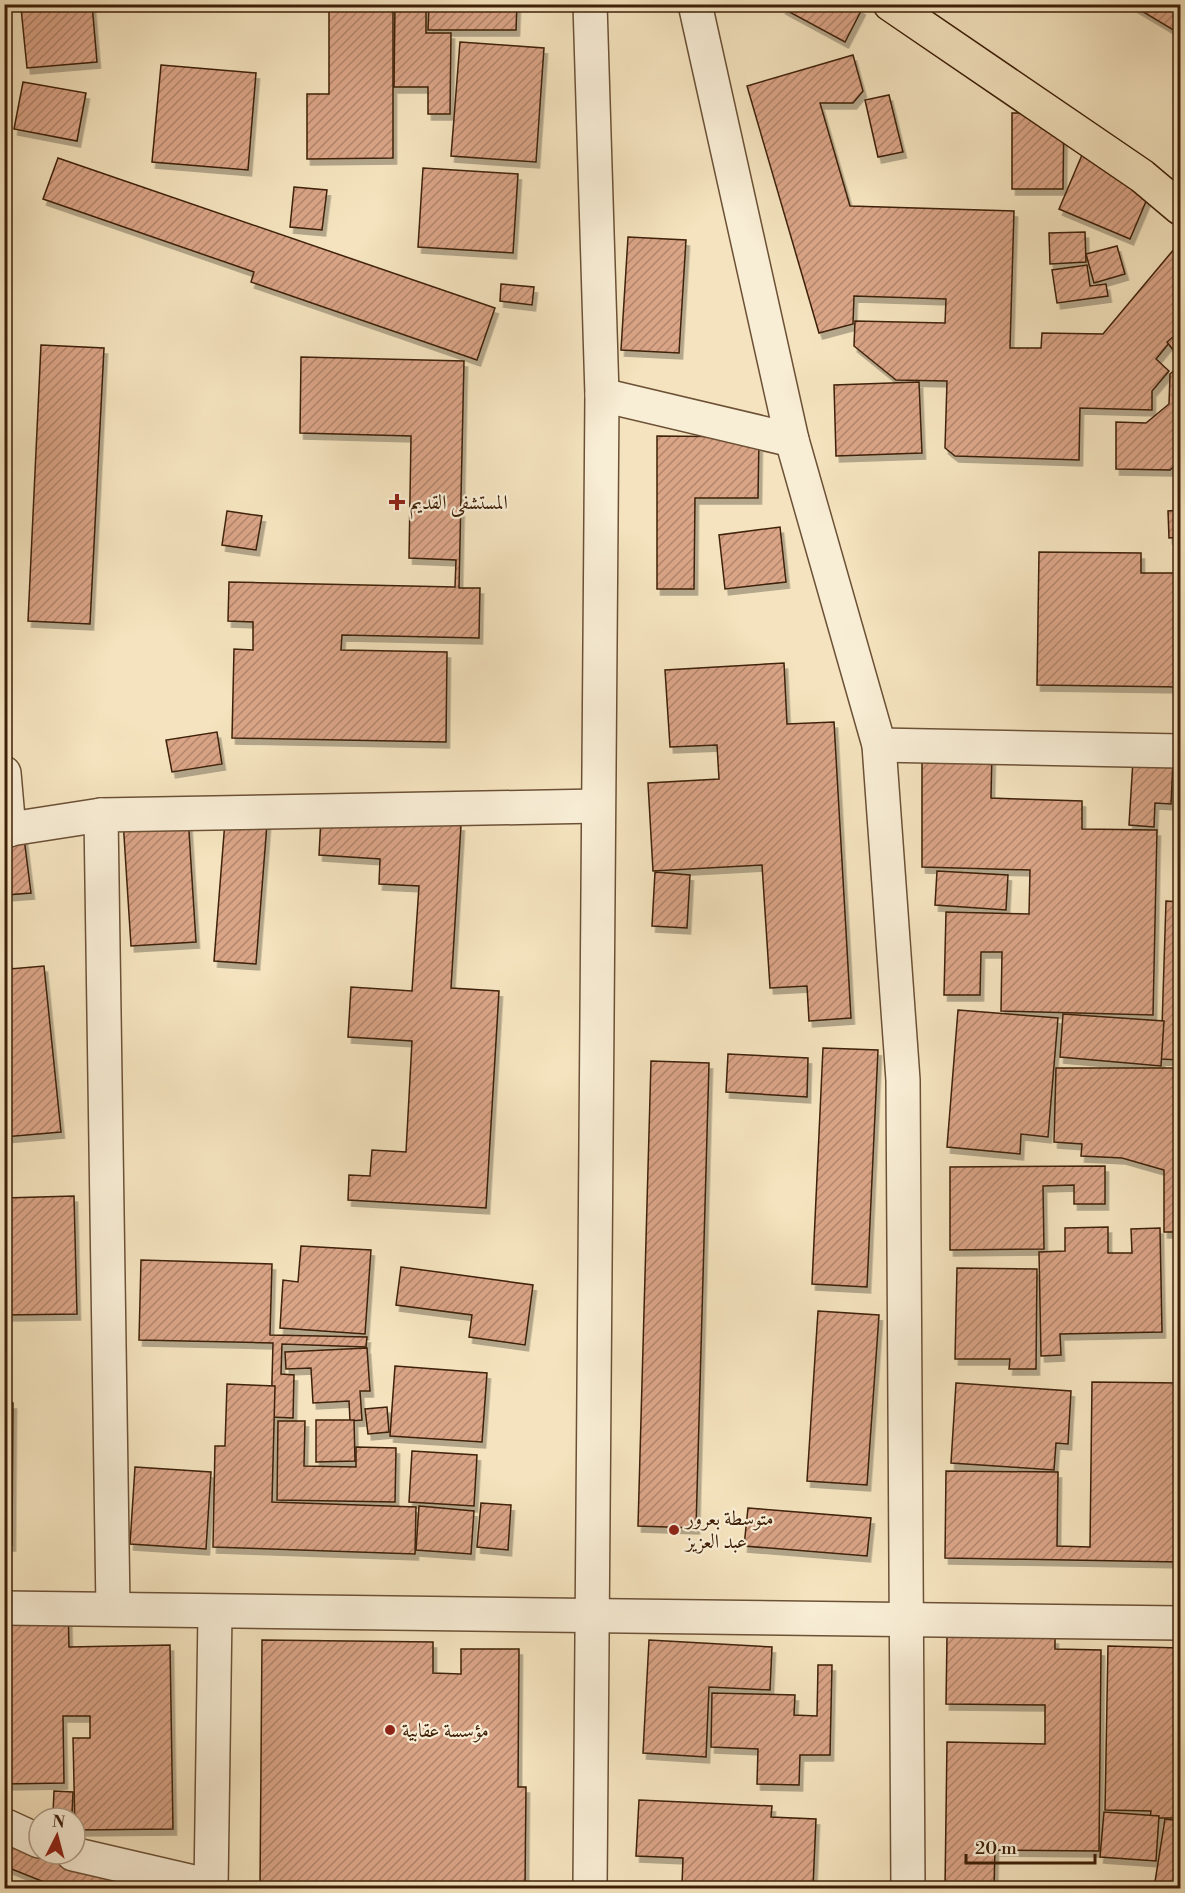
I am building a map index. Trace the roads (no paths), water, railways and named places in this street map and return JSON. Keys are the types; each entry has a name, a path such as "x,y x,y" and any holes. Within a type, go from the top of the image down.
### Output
{"main road":[{"path":"890,4 1142,176 1180,208"}],"street":[{"path":"590,4 602,395 594,1617 590,1888"},
{"path":"695,4 792,440 879,745 903,1080 908,1888"},
{"path":"602,395 792,440"},
{"path":"879,745 1180,751"},
{"path":"4,773 7,830 100,815 598,806"},
{"path":"100,815 113,1610"},
{"path":"4,1608 1180,1623"},
{"path":"87,1857 211,1887 215,1612"},
{"path":"4,1825 27,1836"}],"place":[{"name":"المستشفى القديم","path":"397,502"},
{"name":"متوسطة بعرور عبد العزيز","path":"674,1530"},
{"name":"مؤسسة عقابية","path":"390,1730"}]}
